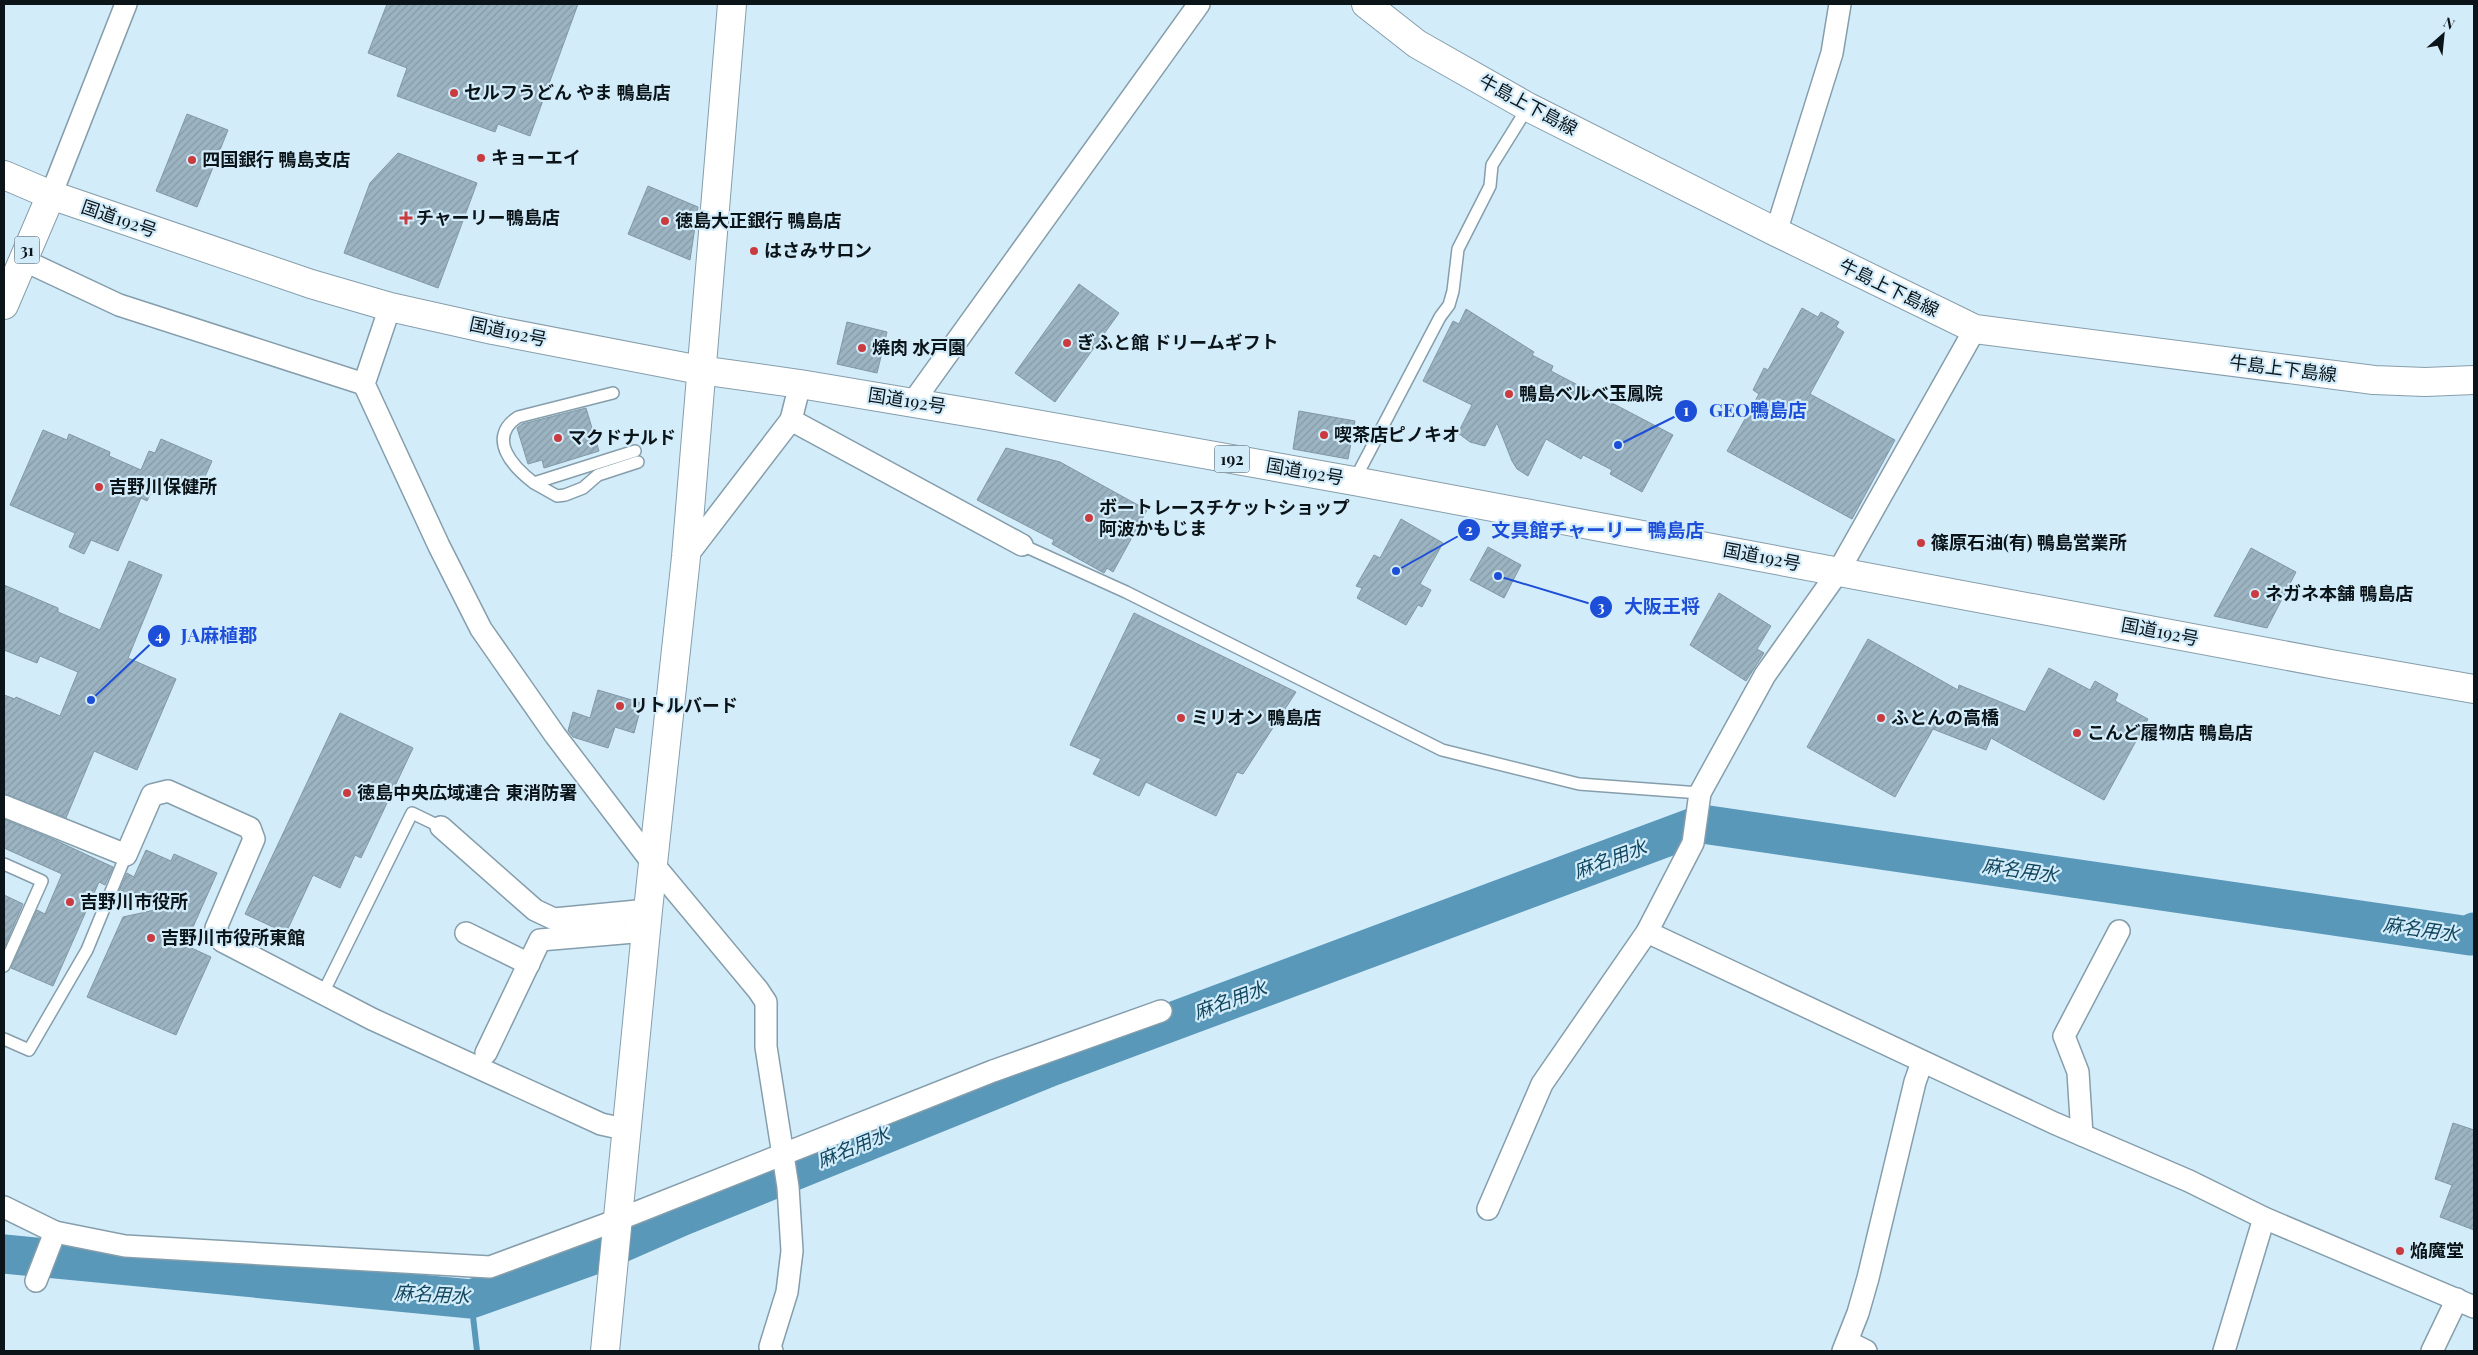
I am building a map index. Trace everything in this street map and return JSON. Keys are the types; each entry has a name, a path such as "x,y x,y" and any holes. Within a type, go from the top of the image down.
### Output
{"main road":[{"path":"605,1351 619,1227 647,920 686,557 700,370 732,4"},
{"name":"牛島上下島線","path":"1366,4 1417,44 1528,107 1974,329 2374,380 2425,382 2474,380"},
{"name":"国道192号","path":"4,175 51,195 311,284 390,307 493,330 700,370 913,402 1354,481 2336,665 2474,688"},
{"name":"31","path":"4,305 15,262 51,195"}],"street":[{"path":"51,195 126,4"},
{"path":"913,402 1199,4"},
{"path":"1776,232 1832,53 1840,4"},
{"path":"15,262 119,305 364,384"},
{"path":"390,307 364,384 439,546 481,629 555,736 654,865 766,1002 766,1047 788,1187 792,1251 787,1292 770,1346 772,1351"},
{"path":"1488,1209 1542,1084 1647,932 1694,843 1699,803 1765,675 1838,572 1974,329"},
{"path":"686,557 791,420 800,384"},
{"path":"791,420 1022,545"},
{"path":"4,806 126,855 152,795 168,791 250,828 254,840 216,928 222,941 323,993 601,1124 628,1130"},
{"path":"441,827 535,910 554,919 647,920"},
{"path":"486,1053 540,940 647,920"},
{"path":"2082,1136 2078,1072 2064,1036 2119,930"},
{"path":"1647,932 2082,1136 2189,1181 2264,1218 2466,1303 2432,1351"},
{"path":"466,933 529,964"},
{"path":"4,1207 53,1238 125,1246 490,1267 619,1227 993,1071 1161,1011"},
{"path":"1852,1348 1915,1082 1922,1062"},
{"path":"2224,1351 2264,1218"},
{"path":"36,1281 53,1238"}],"lane":[{"path":"1354,481 1440,317 1449,305 1453,292 1458,248 1490,186 1492,165 1528,107"},
{"path":"534,483 636,457 598,475 583,488 557,496 534,483 513,465 506,453 504,432 508,424 518,417 613,393"},
{"path":"1022,545 1126,592 1442,750 1579,784 1699,803"},
{"path":"323,993 412,813 441,827"},
{"path":"4,1039 29,1050 87,950 126,855"},
{"path":"4,864 42,881 4,966"}],"building":[{"name":"キョーエイ","path":"387,4 578,4 530,136 498,124 495,132 397,96 407,68 368,53"},
{"name":"四国銀行 鴨島支店","path":"187,114 228,130 197,207 156,191"},
{"name":"チャーリー鴨島店","path":"398,153 477,183 438,288 344,253 370,183"},
{"name":"徳島大正銀行 鴨島店","path":"648,186 698,207 690,260 628,234"},
{"name":"ぎふと館 ドリームギフト","path":"1079,284 1119,313 1055,402 1015,373"},
{"path":"1802,308 1818,317 1821,312 1839,322 1836,327 1844,332 1810,394 1895,440 1852,519 1727,451 1759,394 1753,390 1764,368 1768,370"},
{"name":"鴨島ベルベ玉鳳院","path":"1466,309 1534,352 1532,355 1553,366 1551,371 1673,435 1642,492 1610,474 1612,470 1583,455 1581,459 1546,439 1528,476 1517,469 1512,461 1497,423 1485,446 1470,442 1458,433 1472,405 1423,381 1453,321 1459,324"},
{"name":"焼肉 水戸園","path":"847,322 887,332 877,373 837,364"},
{"name":"マクドナルド","path":"586,408 599,451 544,468 542,460 528,464 517,428 522,424"},
{"name":"喫茶店ピノキオ","path":"1299,411 1355,421 1348,459 1293,449"},
{"path":"43,430 67,440 69,434 110,452 109,456 141,470 149,451 155,453 161,439 212,461 199,490 196,489 194,493 158,478 147,501 141,498 118,551 91,540 84,554 69,547 75,533 10,505"},
{"name":"ボートレースチケットショップ 阿波かもじま","path":"1006,448 1060,462 1147,510 1113,572 1107,568 1104,573 1052,544 1054,540 977,500"},
{"path":"1401,519 1443,543 1420,584 1431,590 1422,607 1418,605 1406,625 1357,598 1362,588 1356,586 1374,555 1380,558"},
{"path":"1488,547 1521,565 1504,598 1470,580"},
{"name":"ネガネ本舗 鴨島店","path":"2251,548 2296,572 2267,628 2214,616"},
{"path":"129,561 162,575 128,658 176,679 137,770 94,751 66,818 4,794 4,695 15,699 16,697 60,716 78,672 40,656 37,663 4,650 4,585 58,608 58,612 100,630"},
{"path":"1719,593 1771,626 1757,649 1764,653 1746,681 1690,645"},
{"name":"ミリオン 鴨島店","path":"1134,613 1296,692 1243,774 1237,772 1216,816 1146,782 1139,796 1093,774 1101,759 1070,745"},
{"path":"1868,639 1958,690 1959,685 2025,712 2049,668 2090,690 2095,681 2118,694 2115,701 2148,719 2104,800 1991,738 1986,750 1933,729 1895,797 1807,747"},
{"path":"598,690 642,703 634,733 615,727 608,748 573,737 568,731 573,712 590,718"},
{"name":"徳島中央広域連合 東消防署","path":"340,713 413,748 361,858 355,855 340,888 313,875 286,933 245,914"},
{"name":"吉野川市役所","path":"4,819 113,867 105,885 99,882 53,986 11,968 37,910 45,914 62,874 4,848"},
{"name":"吉野川市役所東館","path":"146,850 171,861 174,854 217,873 185,945 211,957 176,1035 87,997 123,917 159,909 119,891 127,873 134,877"},
{"path":"4,895 23,904 4,948"},
{"path":"2453,1123 2474,1130 2474,1230 2440,1217 2452,1185 2435,1179"}],"waterway":[{"name":"麻名用水","path":"4,1254 471,1299 594,1255 683,1216 1053,1066 1702,824 2470,936 2474,932"},
{"path":"471,1299 477,1351"}],"place":[{"name":"セルフうどん やま 鴨島店","path":"454,93"},
{"name":"キョーエイ","path":"481,158"},
{"name":"四国銀行 鴨島支店","path":"192,160"},
{"name":"チャーリー鴨島店","path":"406,218"},
{"name":"徳島大正銀行 鴨島店","path":"665,221"},
{"name":"はさみサロン","path":"754,251"},
{"name":"ぎふと館 ドリームギフト","path":"1067,343"},
{"name":"焼肉 水戸園","path":"862,348"},
{"name":"鴨島ベルベ玉鳳院","path":"1509,394"},
{"name":"喫茶店ピノキオ","path":"1324,435"},
{"name":"マクドナルド","path":"558,438"},
{"name":"GEO鴨島店","path":"1618,445"},
{"name":"吉野川保健所","path":"99,487"},
{"name":"ボートレースチケットショップ 阿波かもじま","path":"1089,518"},
{"name":"篠原石油(有) 鴨島営業所","path":"1921,543"},
{"name":"文具館チャーリー 鴨島店","path":"1396,571"},
{"name":"大阪王将","path":"1498,576"},
{"name":"ネガネ本舗 鴨島店","path":"2255,594"},
{"name":"JA麻植郡","path":"91,700"},
{"name":"リトルバード","path":"620,706"},
{"name":"ミリオン 鴨島店","path":"1181,718"},
{"name":"ふとんの高橋","path":"1881,718"},
{"name":"こんど履物店 鴨島店","path":"2077,733"},
{"name":"徳島中央広域連合 東消防署","path":"347,793"},
{"name":"吉野川市役所","path":"70,902"},
{"name":"吉野川市役所東館","path":"151,938"},
{"name":"焔魔堂","path":"2400,1251"}]}
